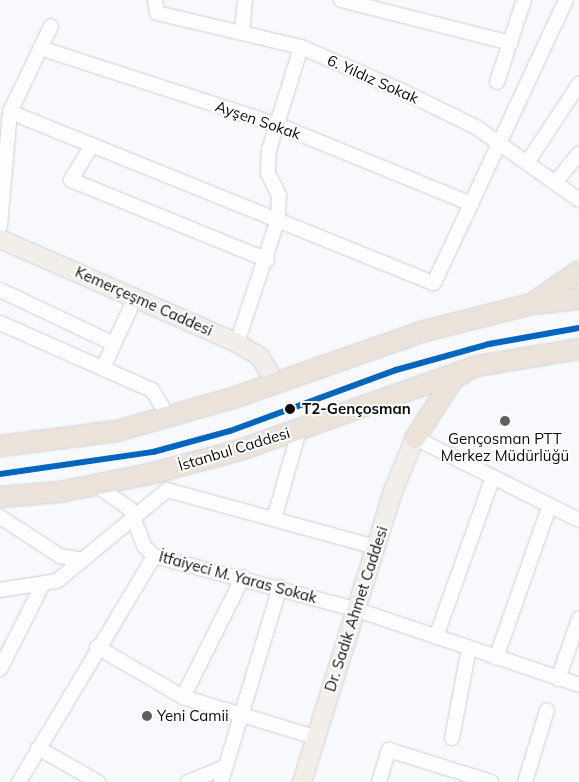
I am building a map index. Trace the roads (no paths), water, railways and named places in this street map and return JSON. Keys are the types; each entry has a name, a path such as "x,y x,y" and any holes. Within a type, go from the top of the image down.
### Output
{"highway":[{"path":"532,304 579,271"},
{"path":"0,446 117,431 169,417 421,332 532,304 579,299"},
{"name":"İstanbul Caddesi","path":"0,498 96,485 243,449 477,366 579,349"},
{"path":"415,438 454,378 477,366"},
{"path":"407,390 423,397 415,438"}],"main road":[{"name":"Kemerçeşme Caddesi","path":"0,239 136,296 237,343 260,357 275,382"},
{"name":"Dr. Sadık Ahmet Caddesi","path":"302,782 375,547 415,438"}],"street":[{"name":"6. Yıldız Sokak","path":"155,0 158,13 301,47 441,110 501,144 579,200"},
{"path":"242,33 246,0"},
{"path":"341,0 511,43"},
{"path":"497,82 524,0"},
{"path":"10,112 434,283 501,144 566,0"},
{"path":"0,226 10,112 52,26"},
{"path":"237,343 267,260 278,220 280,195 268,173 278,125 301,47"},
{"name":"Ayşen Sokak","path":"40,48 278,125 472,204"},
{"path":"527,163 579,84"},
{"path":"92,145 71,180 267,260"},
{"path":"555,183 579,153"},
{"path":"0,290 114,344"},
{"path":"103,368 136,296"},
{"path":"0,323 152,390 169,417"},
{"path":"274,519 300,428"},
{"path":"415,438 579,520"},
{"path":"436,637 493,477"},
{"path":"96,485 137,518"},
{"path":"0,590 42,586 57,581 137,518 167,490 375,547"},
{"path":"496,658 550,505"},
{"path":"0,517 60,556 83,560"},
{"name":"İtfaiyeci M. Yaras Sokak","path":"137,518 144,546 154,556 243,577 355,609 579,685"},
{"path":"19,782 97,647 154,556"},
{"path":"183,697 243,577"},
{"path":"0,669 3,655 42,586"},
{"path":"221,782 280,587"},
{"path":"558,678 579,619"},
{"path":"97,647 183,697 240,716 315,737"},
{"path":"452,738 468,648"},
{"path":"525,782 547,710"},
{"path":"38,748 98,782"},
{"path":"379,782 389,750 491,782"},
{"path":"188,782 226,767"}],"place":[{"name":"T2-Gençosman","path":"290,409"},
{"name":"Gençosman PTT Merkez Müdürlüğü","path":"505,421"},
{"name":"Yeni Camii","path":"147,716"}]}
